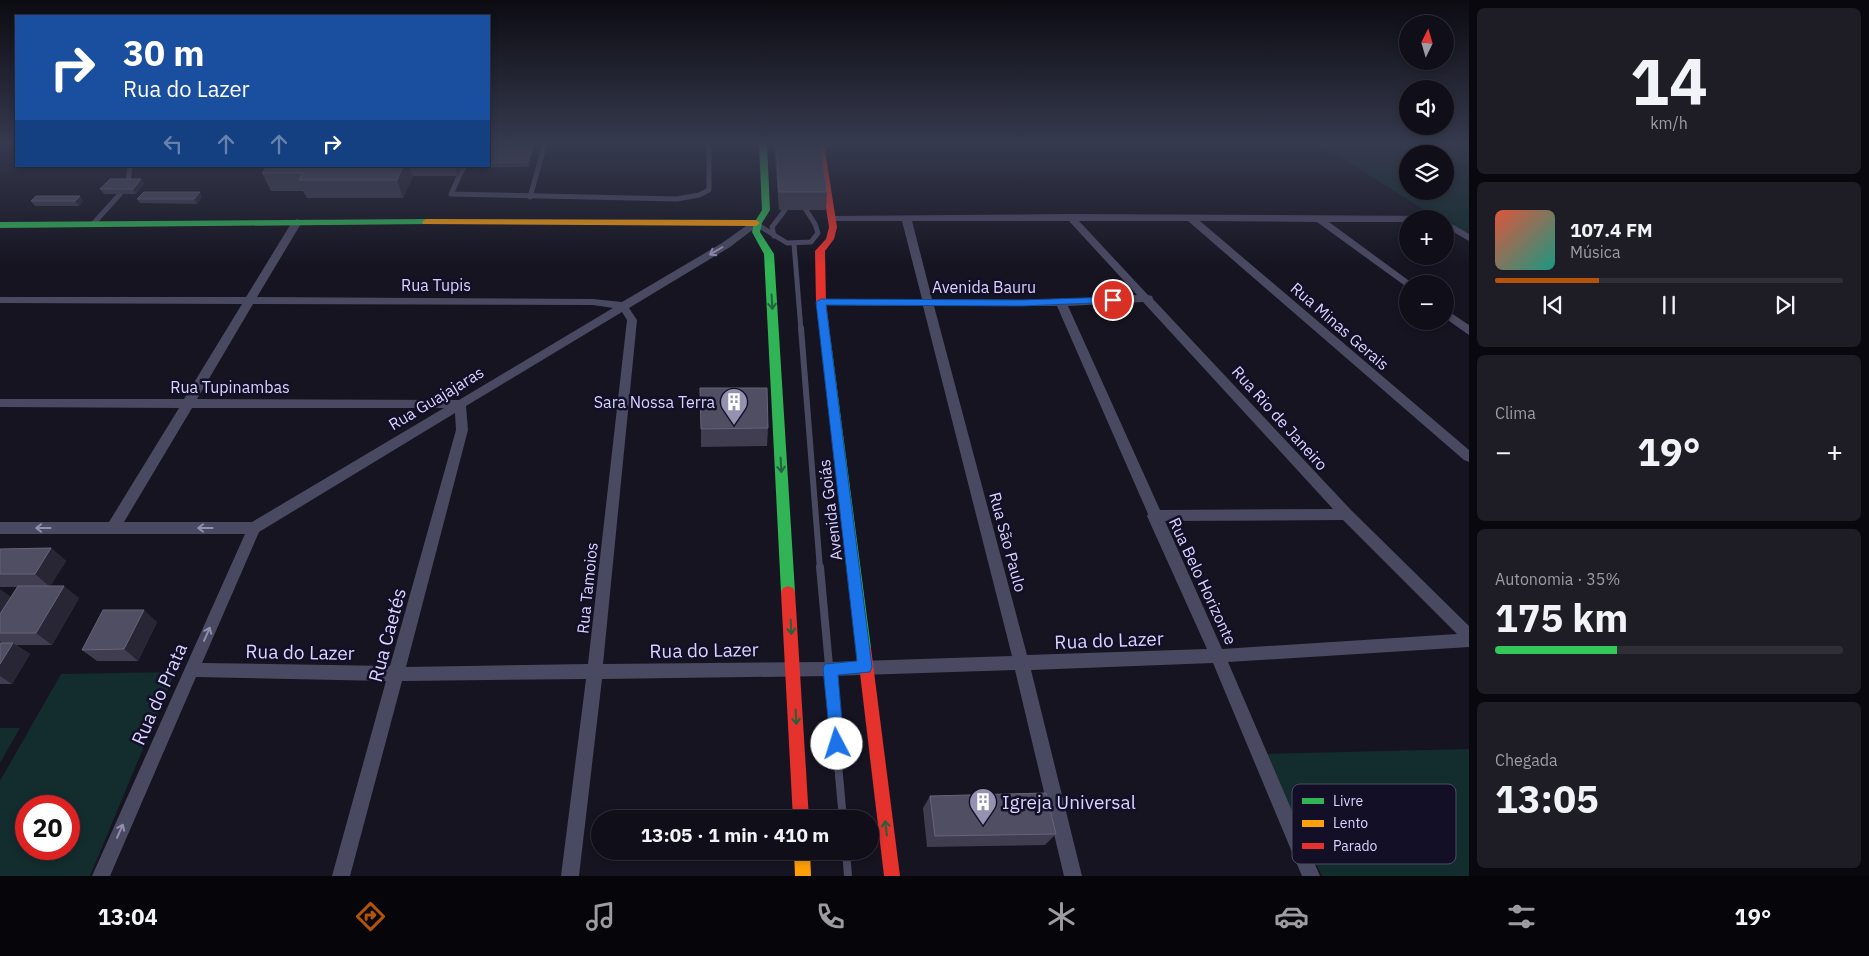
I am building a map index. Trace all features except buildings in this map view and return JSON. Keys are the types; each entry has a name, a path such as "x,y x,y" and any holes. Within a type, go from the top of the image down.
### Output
{"main road":[{"path":"765,185 766,210 756,223 756,231 769,254 800,810"},
{"path":"826,185 832,222"},
{"path":"1,226 297,222 756,223"},
{"name":"Avenida Goiás","path":"832,222 830,239 820,251 821,302 892,876"},
{"path":"802,860 803,876"}],"street":[{"path":"832,222 906,218 1070,217 1399,219"},
{"name":"Rua Rio de Janeiro","path":"1070,217 1148,298 1346,514 1469,638"},
{"name":"Rua São Paulo","path":"906,218 926,303 1021,662 1073,876"},
{"path":"1318,218 1399,278"},
{"name":"Rua Minas Gerais","path":"1191,219 1469,457"},
{"path":"113,528 297,222"},
{"name":"Rua Guajajaras","path":"254,528 726,245 756,223"},
{"path":"1454,228 1469,238"},
{"name":"Avenida Bauru","path":"821,302 1061,303 1148,298"},
{"name":"Rua Tupis","path":"0,300 593,302 622,306"},
{"name":"Rua Belo Horizonte","path":"1061,303 1154,516 1218,656 1292,831"},
{"name":"Rua Tamoios","path":"570,876 596,671 632,320 622,306"},
{"path":"1454,320 1469,331"},
{"name":"Rua Tupinambas","path":"0,403 460,404"},
{"name":"Rua Caetés","path":"341,876 462,430 460,404"},
{"path":"1154,516 1346,514"},
{"path":"0,528 254,528"},
{"name":"Rua do Prata","path":"101,876 254,528"},
{"name":"Rua do Lazer","path":"191,670 397,674 793,669 1218,656 1469,638"},
{"name":"Rua Belo Horizonte","path":"1306,864 1311,876"}],"lane":[{"path":"455,185 451,194 674,199 701,195 709,190 709,185"},
{"path":"530,197 533,185"},
{"path":"93,224 120,194"},
{"path":"774,236 772,227 785,210 785,196"},
{"path":"801,196 803,210 815,221 817,227 818,233 814,240"},
{"path":"756,223 787,244 806,244 814,240 832,222"},
{"path":"794,244 823,607 842,810"},
{"path":"847,860 848,876"}],"green space":[{"path":"1384,185 1399,185 1399,194"},
{"path":"1454,185 1469,185 1469,237 1454,228 1454,210 1425,210 1409,200 1454,200"},
{"path":"175,672 90,876 0,876 0,781 61,674"},
{"path":"0,728 20,728 0,763"},
{"path":"1469,749 1469,876 1322,876 1316,864 1456,864 1456,784 1292,784 1292,813 1264,754"}],"traffic: fast":[{"path":"765,185 766,210 758,223 756,232 769,254 788,592"},
{"path":"0,225 426,222"},
{"path":"826,342 864,648"}],"traffic: slow":[{"path":"426,222 756,223"},
{"path":"802,860 803,876"}],"traffic: jam":[{"path":"826,185 833,227 830,239 820,251 821,302 826,342"},
{"path":"788,592 800,810"},
{"path":"864,648 892,876"}],"place":[{"name":"Sara Nossa Terra","path":"734,426"},
{"name":"Igreja Universal","path":"983,826"}],"route":[{"path":"837,744 830,668 865,667 821,302 1061,303 1113,300"}]}
